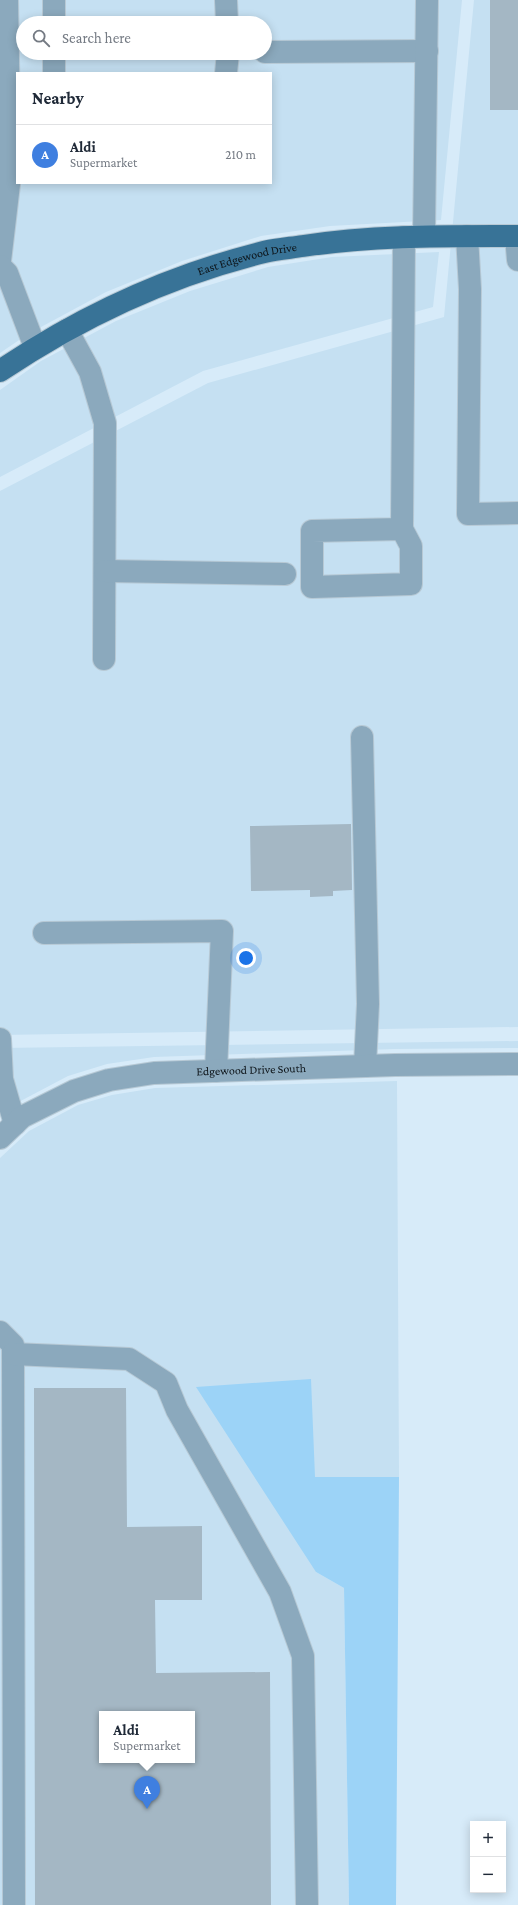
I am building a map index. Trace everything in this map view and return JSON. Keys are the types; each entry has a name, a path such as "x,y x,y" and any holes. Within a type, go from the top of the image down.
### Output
{"main road":[{"name":"East Edgewood Drive","path":"0,371 35,347 111,307 186,276 265,252 331,242 414,237 517,236"}],"street":[{"path":"0,261 10,176 4,112 4,35 7,0"},
{"path":"54,0 54,16"},
{"path":"226,0 227,16"},
{"path":"402,529 312,531 312,587 411,584 411,546 402,529 414,237 427,51 427,0"},
{"path":"272,52 427,51"},
{"path":"54,60 54,72"},
{"path":"226,72 227,60"},
{"path":"467,236 470,289 468,514 518,513"},
{"path":"517,236 518,260"},
{"path":"0,266 7,273 35,347"},
{"path":"67,330 90,372 105,423 104,659"},
{"path":"105,571 285,574"},
{"path":"362,737 368,1004 365,1066"},
{"path":"44,933 222,931 216,1071"},
{"path":"0,1039 7,1131"},
{"name":"Edgewood Drive South","path":"7,1131 22,1117 74,1091 109,1080 154,1073 365,1066 518,1064"},
{"path":"0,1332 13,1345 14,1905"},
{"path":"13,1354 129,1359 166,1384 177,1410 280,1592 303,1656 307,1905"}],"shaded area":[{"path":"0,0 462,0 441,220 330,226 261,236 182,261 106,292 28,334 0,353"},
{"path":"474,0 518,0 518,1027 0,1035 0,491 208,383 444,317"},
{"path":"439,252 433,307 203,371 0,477 0,390 41,361 116,321 190,291 268,267 332,257"},
{"path":"518,1041 518,1048 394,1049 154,1057 107,1064 68,1076 13,1105 0,1117 0,1048"},
{"path":"397,1081 399,1477 315,1477 316,1572 344,1588 349,1905 0,1905 0,1158 29,1131 78,1105 112,1095 155,1088"},
{"path":"311,1379 315,1477 399,1477 396,1905 349,1905 344,1588 316,1572 196,1387"}],"building":[{"path":"490,0 518,0 518,110 490,110"},
{"path":"351,824 352,890 333,891 333,896 310,897 310,890 251,891 250,826"},
{"path":"34,1388 126,1388 127,1527 202,1526 202,1600 155,1600 156,1673 270,1672 271,1905 35,1905"}],"place":[{"name":"Aldi","path":"147,1809"}]}
